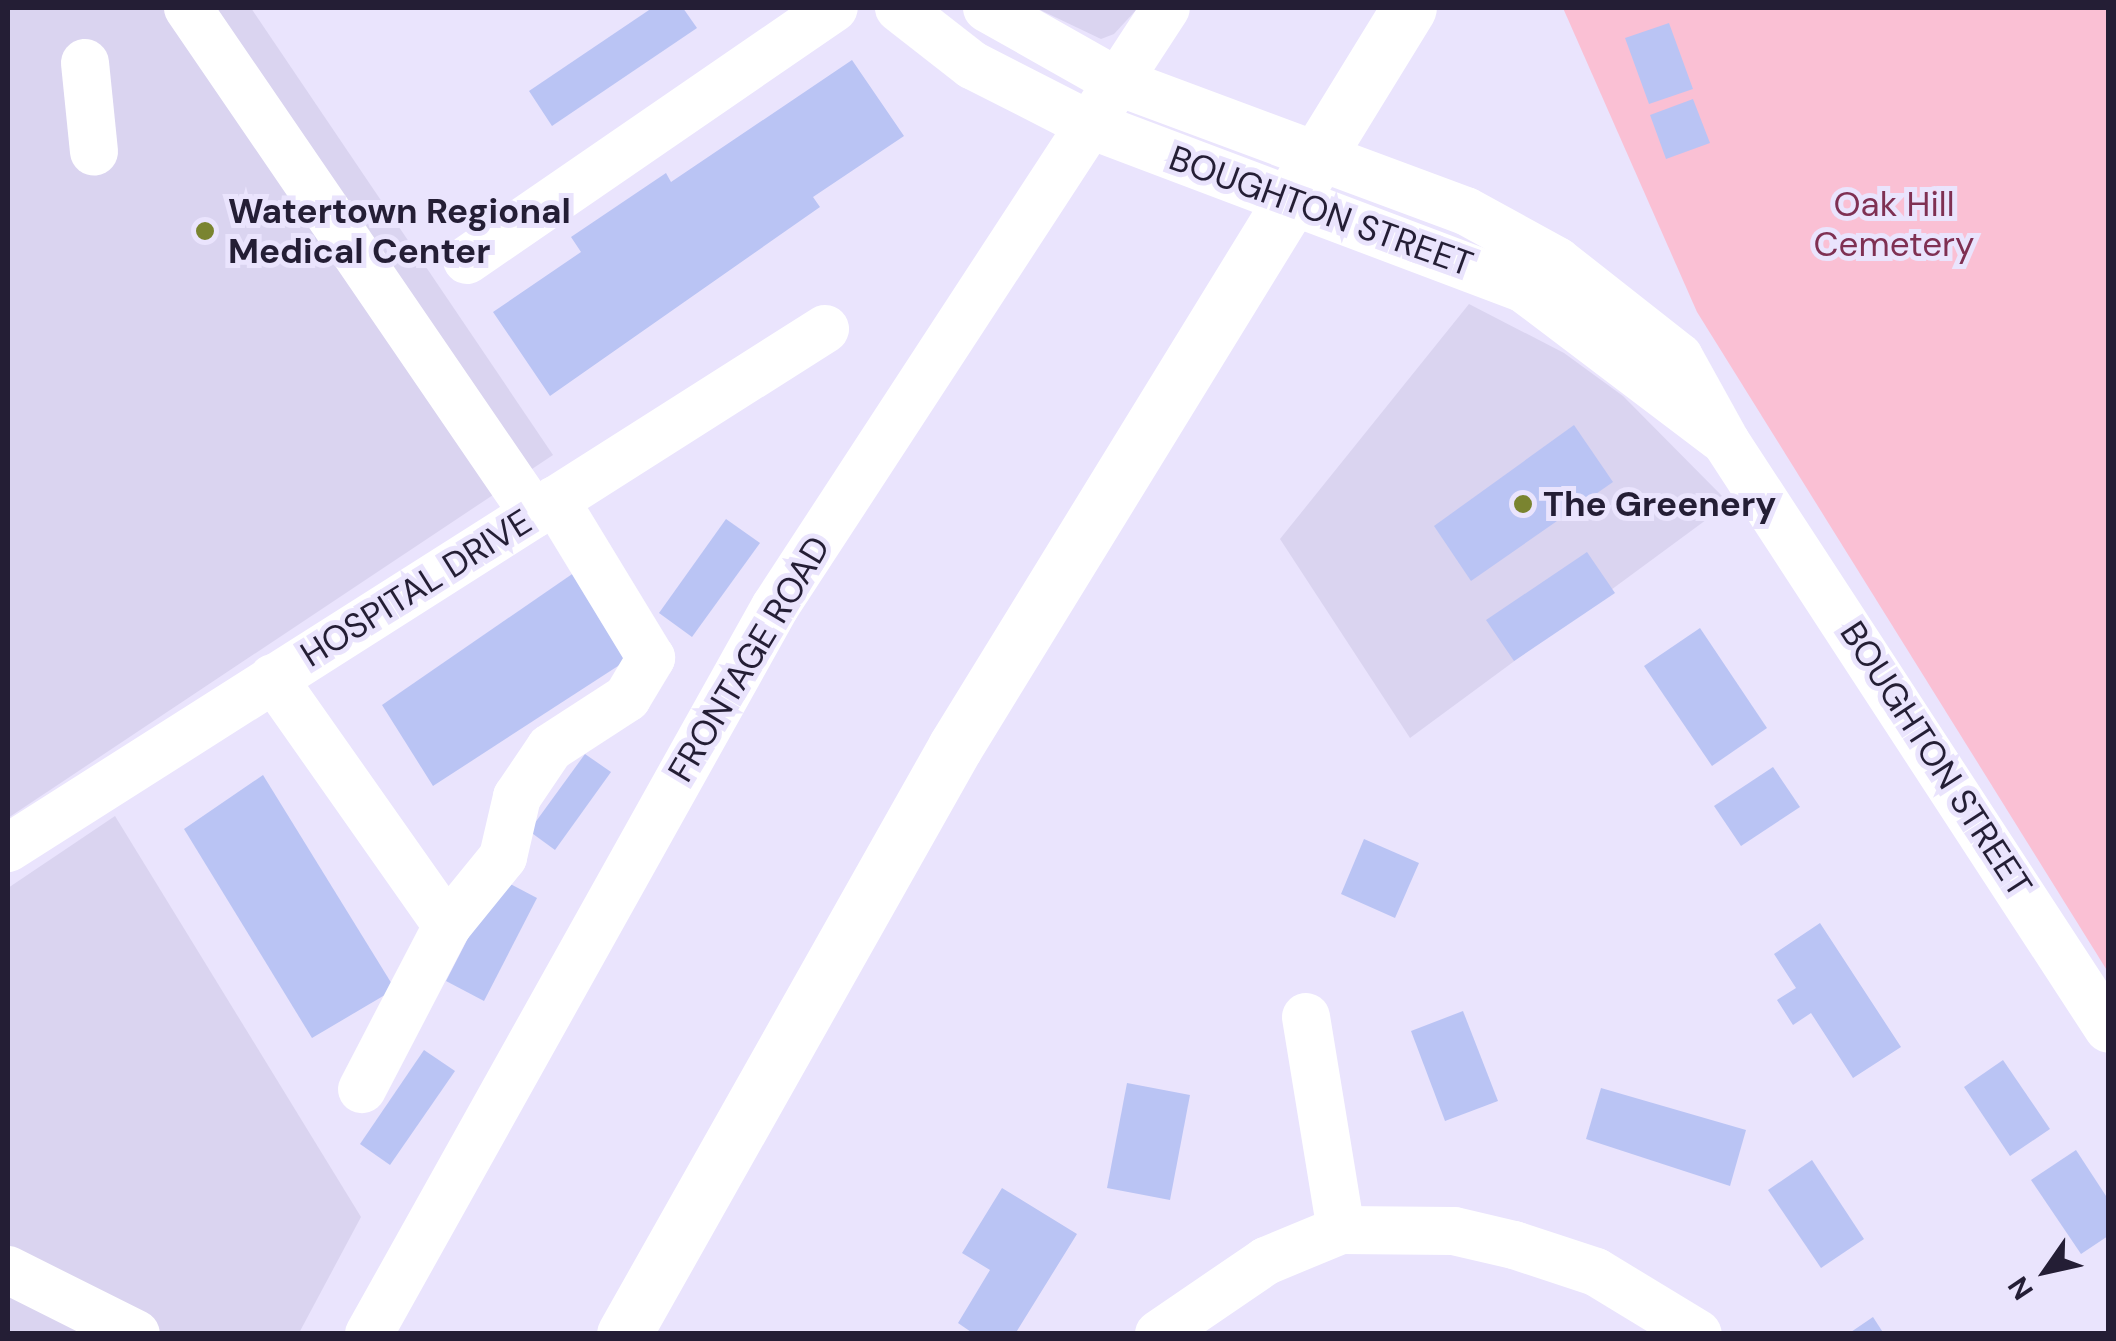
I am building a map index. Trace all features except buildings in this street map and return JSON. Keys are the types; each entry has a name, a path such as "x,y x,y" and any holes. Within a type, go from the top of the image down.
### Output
{"highway":[{"path":"624,1334 954,747 1247,262 1409,8"}],"street":[{"path":"188,8 651,658 627,698 550,748 517,797 503,857 447,926 362,1089"},
{"path":"468,260 834,8"},
{"name":"BOUGHTON STREET","path":"899,8 972,65 1088,124 1523,288 1726,442"},
{"name":"BOUGHTON STREET","path":"987,8 1116,81 1422,191 1556,261 1679,357 1726,442 2108,1028"},
{"name":"FRONTAGE ROAD","path":"370,1334 775,606 1166,8"},
{"path":"85,64 94,152"},
{"name":"HOSPITAL DRIVE","path":"8,848 825,330"},
{"path":"273,678 447,926"},
{"path":"1306,1017 1340,1230"},
{"path":"1160,1334 1266,1261 1340,1230 1454,1231 1514,1246 1596,1272 1698,1334"},
{"path":"8,1270 136,1334"}],"shaded area":[{"name":"Watertown Regional Medical Center","path":"8,8 251,8 553,455 8,818"},
{"path":"1036,8 1138,8 1114,34 1101,39"},
{"path":"1469,304 1564,353 1623,396 1729,503 1410,738 1280,539"},
{"path":"115,816 361,1217 299,1333 8,1334 8,888"}],"green space":[{"name":"Oak Hill Cemetery","path":"1563,8 2108,8 2108,972 1697,312"}],"place":[{"name":"Watertown Regional Medical Center","path":"205,231"},
{"name":"The Greenery","path":"1523,504"}]}
